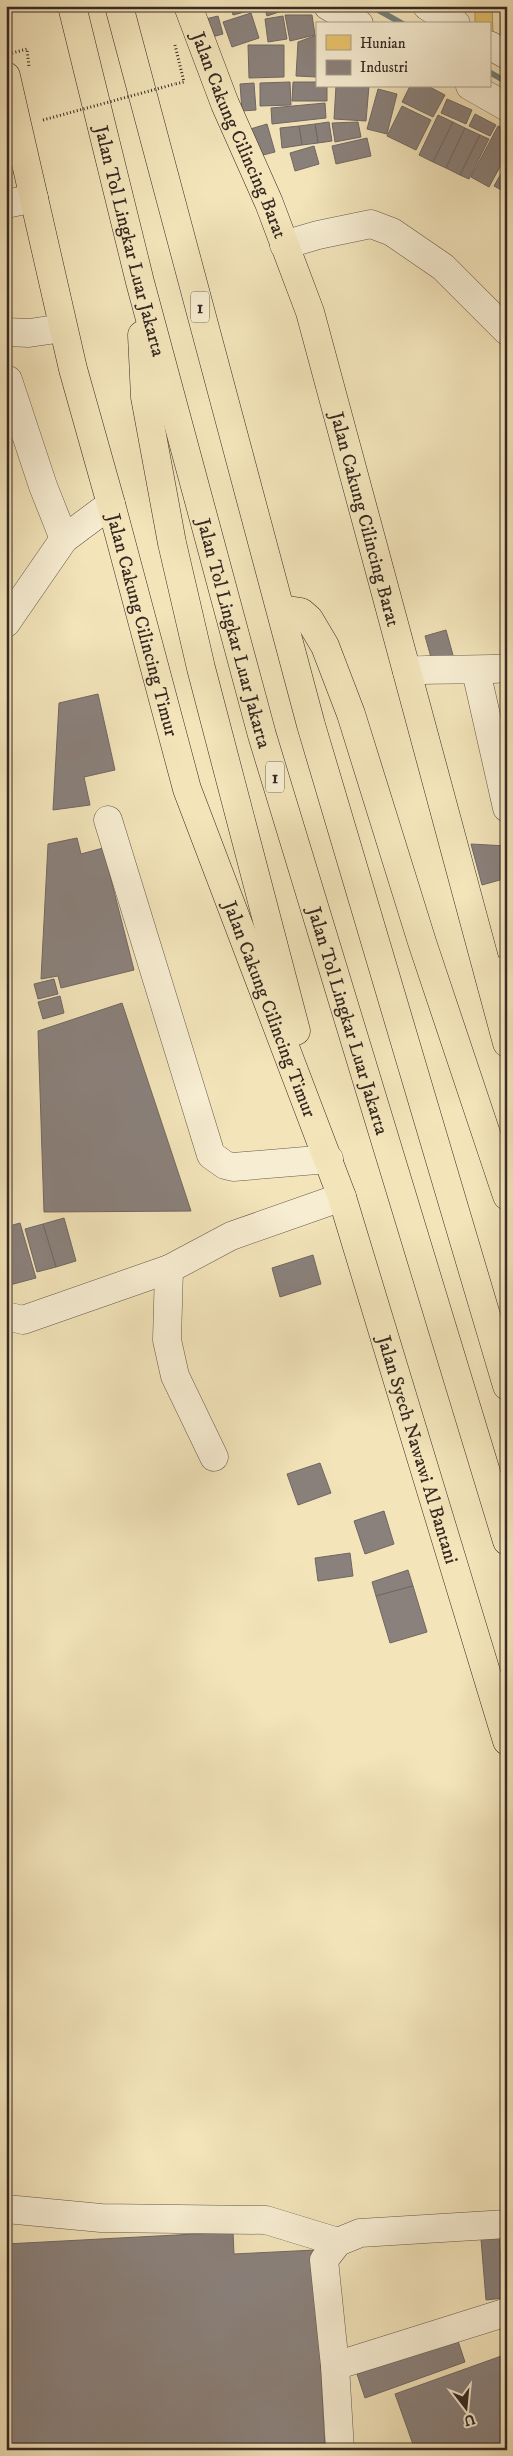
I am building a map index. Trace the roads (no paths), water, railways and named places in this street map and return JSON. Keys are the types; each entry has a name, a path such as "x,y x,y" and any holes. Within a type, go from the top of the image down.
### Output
{"highway":[{"name":"Jalan Tol Lingkar Luar Jakarta","path":"72,6 140,282 262,736 507,1541"},
{"name":"1","path":"119,6 281,609 310,725 507,1386"},
{"name":"Jalan Cakung Cilincing Barat","path":"188,6 225,104 269,203 310,312 406,671 498,972 507,1043"},
{"name":"Jalan Cakung Cilincing Timur","path":"6,76 73,369 112,504 187,789 329,1159"},
{"path":"140,282 145,397 172,543 201,668 329,1159"},
{"path":"281,609 301,612 309,619 325,646 367,761 425,952 507,1196"},
{"name":"Jalan Syech Nawawi Al Bantani","path":"329,1159 507,1741"}],"street":[{"path":"328,6 356,22"},
{"path":"426,6 452,22"},
{"path":"490,46 507,55"},
{"path":"473,88 507,108"},
{"path":"6,204 34,198"},
{"path":"284,245 318,235 371,224 392,232 443,267 507,332"},
{"path":"6,332 29,333 63,328"},
{"path":"8,380 43,486 64,539"},
{"path":"6,623 64,539 112,504"},
{"path":"406,671 440,668 476,671 507,668"},
{"path":"476,671 507,808"},
{"path":"108,820 212,1155 224,1165 233,1167 329,1159"},
{"path":"6,1316 23,1320 169,1269 232,1236 342,1198"},
{"path":"169,1269 167,1340 175,1376 214,1457"},
{"path":"6,2209 101,2218 266,2220 338,2242"},
{"path":"340,2450 335,2366 324,2260 338,2242 360,2233 507,2224"},
{"path":"335,2366 507,2312"}],"waterway":[{"path":"371,6 399,22"},
{"path":"490,73 507,82"}]}
